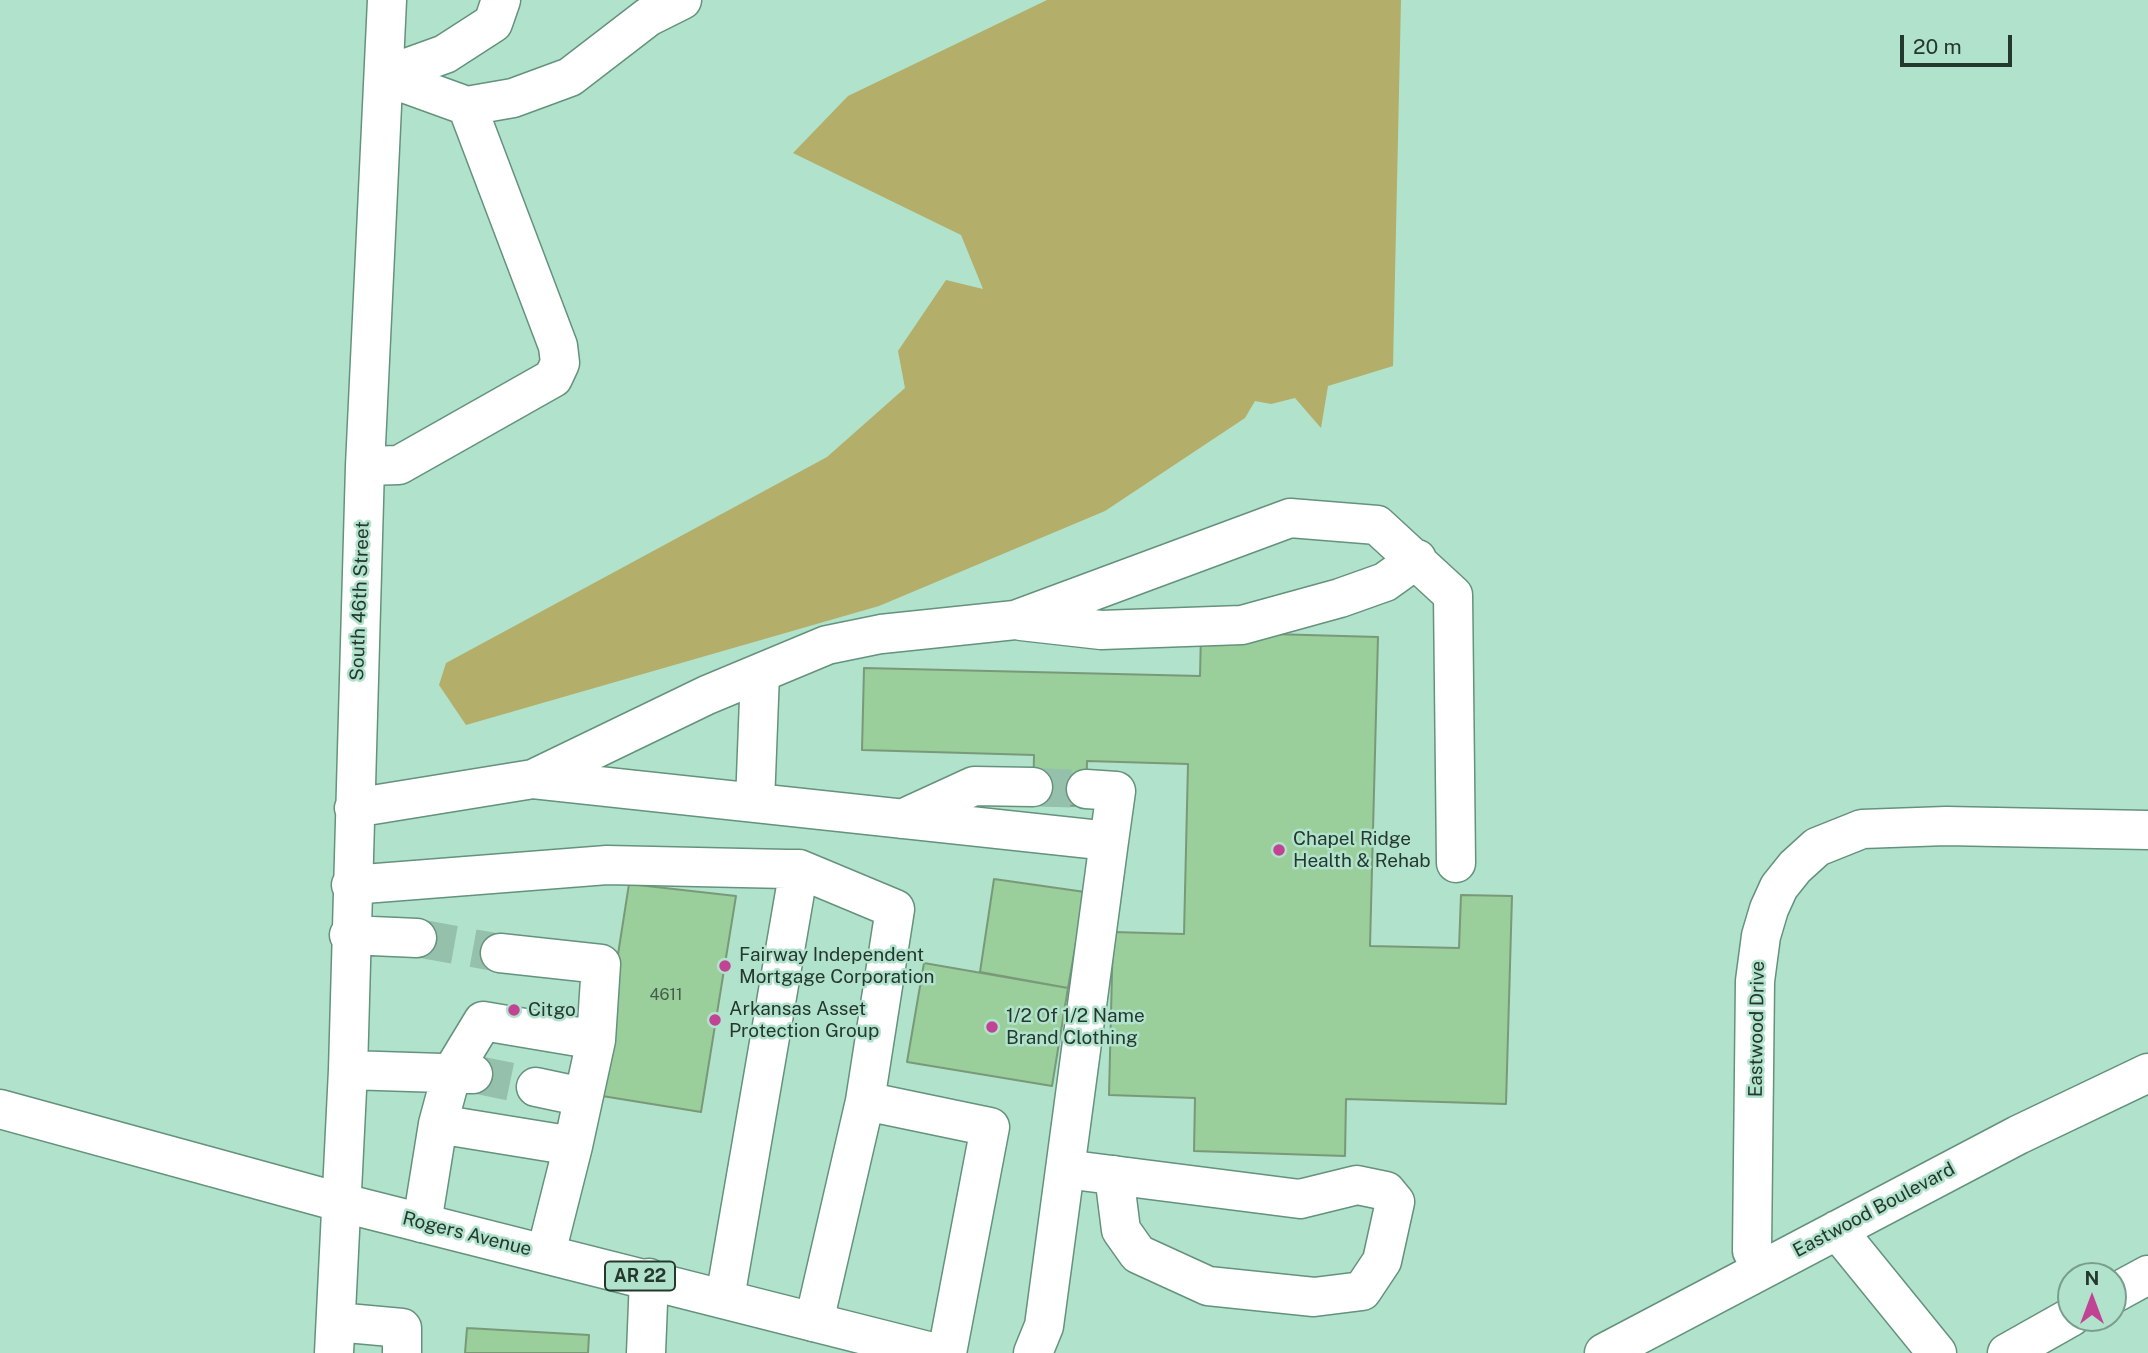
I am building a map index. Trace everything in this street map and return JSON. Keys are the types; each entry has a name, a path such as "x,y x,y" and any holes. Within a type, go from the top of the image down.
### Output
{"street":[{"name":"South 46th Street","path":"335,1338 348,1070 349,935 365,466 387,0"},
{"path":"384,76 445,54 493,23 500,0"},
{"path":"384,76 467,106 513,98 570,77 648,17 682,0"},
{"path":"365,466 399,465 553,378 560,363 558,346 467,106"},
{"path":"1015,620 1290,518 1377,525 1453,595 1456,863"},
{"path":"533,779 760,673 827,645 881,634 1015,620 1101,630 1242,625 1340,598 1385,582 1417,559"},
{"path":"755,803 760,673"},
{"path":"354,808 533,779 1110,841"},
{"path":"902,819 974,786 1033,787"},
{"path":"1033,1353 1044,1326 1116,791 1086,789"},
{"name":"Eastwood Drive","path":"1763,1268 1752,1251 1755,981 1769,909 1779,887 1795,867 1817,847 1862,829 1946,826 2148,830"},
{"path":"351,885 607,865 799,869 895,909 865,1101 814,1322"},
{"path":"725,1298 799,869"},
{"path":"349,935 417,939"},
{"path":"500,953 601,964 596,1040 547,1253"},
{"path":"422,1223 438,1124 463,1073 483,1021 596,1040"},
{"path":"348,1070 463,1073"},
{"name":"Eastwood Boulevard","path":"1604,1353 2018,1135 2148,1073"},
{"path":"536,1087 583,1097"},
{"path":"865,1101 990,1127 947,1353"},
{"name":"Rogers Avenue","path":"0,1109 343,1203 725,1298 897,1348 936,1353"},
{"path":"438,1124 573,1146"},
{"path":"1065,1169 1114,1175 1300,1199 1357,1185 1386,1191 1395,1202 1382,1261 1362,1291 1314,1297 1209,1286 1138,1254 1121,1230 1114,1175"},
{"path":"1837,1230 1937,1353"},
{"path":"2127,1286 2148,1275"},
{"path":"646,1353 649,1278"},
{"path":"2007,1353 2057,1325"},
{"path":"335,1338 402,1328 402,1353"}],"shaded area":[{"path":"1047,0 1401,0 1393,366 1328,386 1321,428 1295,398 1271,404 1255,401 1245,418 1105,511 879,606 466,725 439,685 446,663 827,457 905,388 898,351 946,280 983,289 961,235 793,153 848,96"}],"building":[{"name":"Chapel Ridge Health & Rehab","path":"1201,632 1378,637 1370,946 1459,948 1461,895 1512,896 1506,1104 1346,1099 1345,1156 1194,1151 1195,1098 1109,1095 1113,932 1184,934 1188,764 1087,761 1086,806 1033,805 1034,755 862,750 864,668 1200,676"},
{"path":"994,879 1085,892 1068,988 980,972"},
{"path":"629,884 736,896 701,1112 596,1095"},
{"path":"924,963 1068,988 1052,1086 907,1062"},
{"path":"467,1328 589,1335 588,1353 465,1353"}],"tunnel":[{"path":"1033,787 1086,789"},
{"path":"417,938 500,953"},
{"path":"473,1074 536,1087"}],"place":[{"name":"Chapel Ridge Health & Rehab","path":"1279,850"},
{"name":"Fairway Independent Mortgage Corporation","path":"725,966"},
{"name":"Citgo","path":"514,1010"},
{"name":"Arkansas Asset Protection Group","path":"715,1020"},
{"name":"1/2 Of 1/2 Name Brand Clothing","path":"992,1027"}]}
